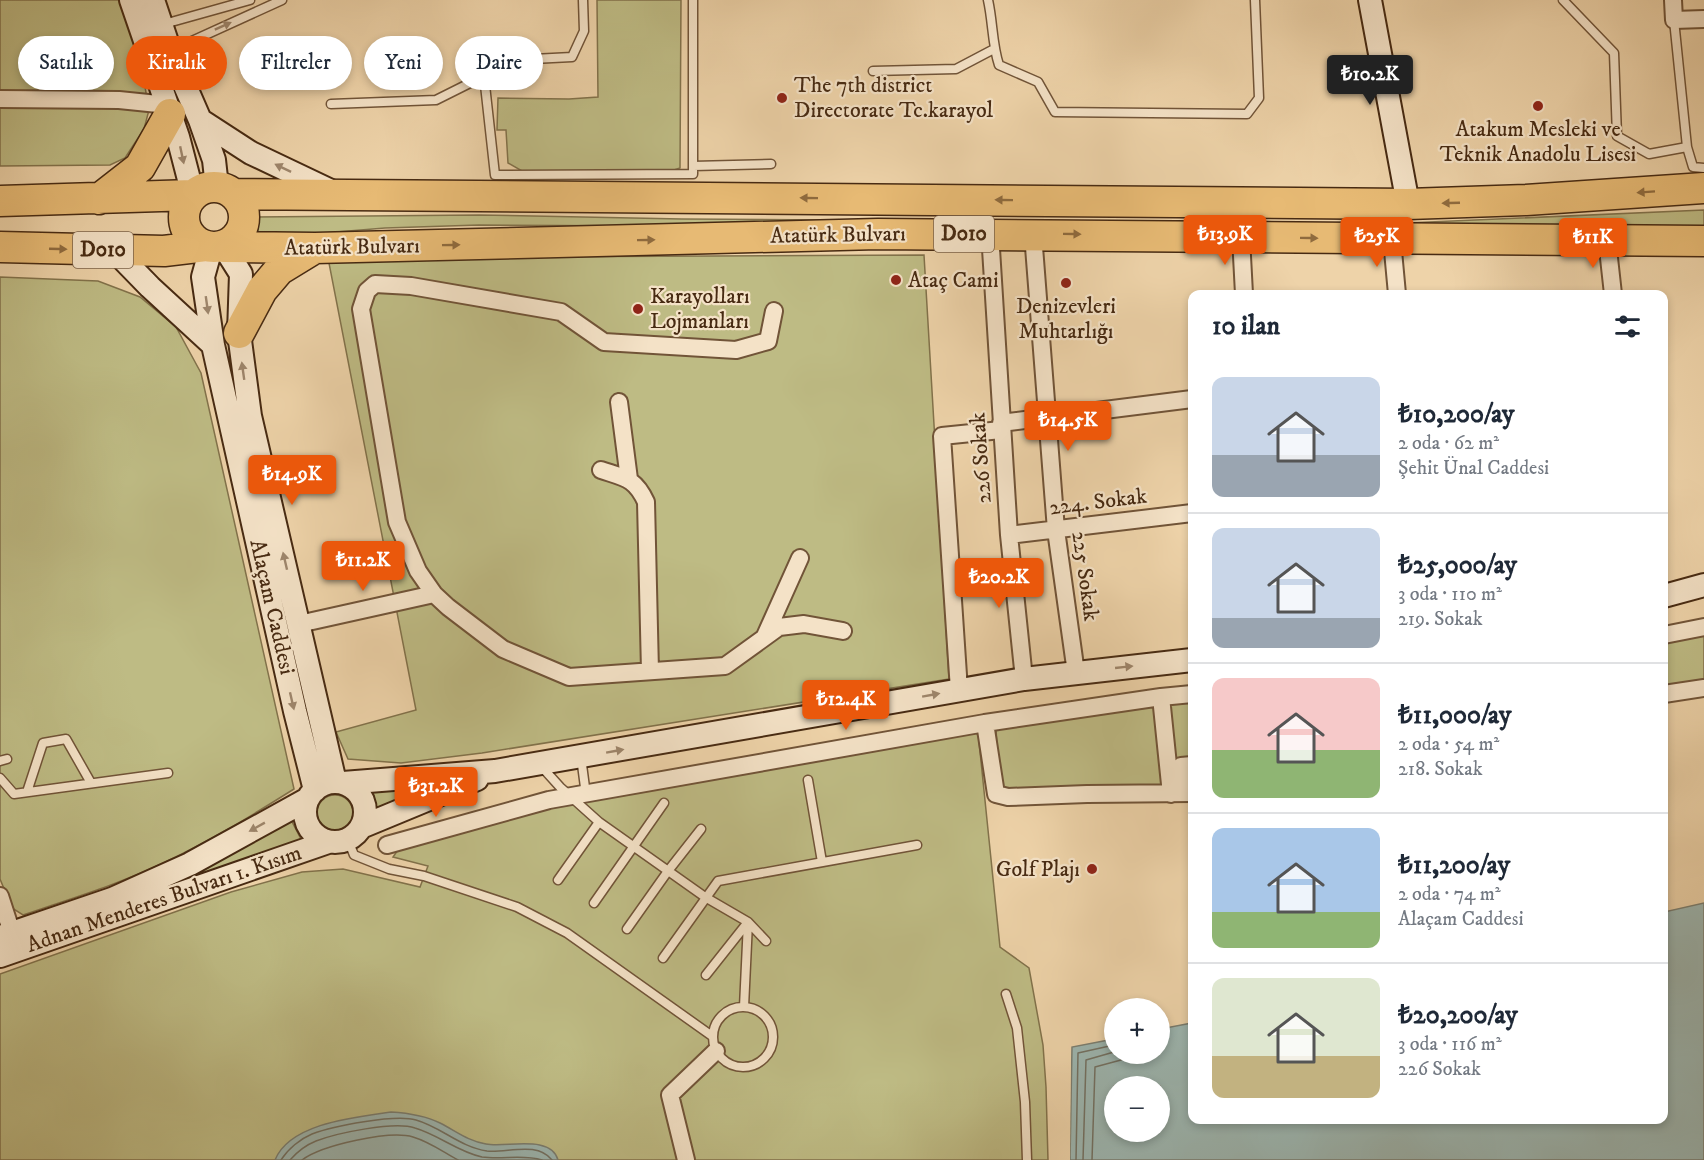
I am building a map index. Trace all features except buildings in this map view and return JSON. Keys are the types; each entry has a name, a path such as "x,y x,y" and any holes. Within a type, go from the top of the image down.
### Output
{"highway":[{"path":"99,199 140,166 169,110"},
{"name":"Atatürk Bulvarı","path":"0,201 99,199 214,192 1408,204 1526,200 1704,188"},
{"path":"214,192 239,201 244,218 238,235 214,247 197,243 185,229 184,211 187,202 214,192"},
{"name":"Atatürk Bulvarı","path":"0,247 164,251 214,247 315,248 990,233 1392,240 1704,241"},
{"path":"226,339 279,270 315,248"}],"main road":[{"path":"130,0 169,110 214,192"},
{"path":"153,0 165,36"},
{"path":"1370,0 1408,204"},
{"path":"187,90 214,160 214,192"},
{"path":"200,120 250,153 336,194"},
{"name":"Alaçam Caddesi","path":"325,789 295,711 226,339 241,274 214,247 203,277 226,339 250,416 299,624 325,789"},
{"path":"114,250 150,287 226,339"},
{"path":"1668,595 1704,585"},
{"name":"Adnan Menderes Bulvarı 1. Kısım","path":"5,943 190,864 325,789 495,771 1024,679 1188,660"},
{"name":"Adnan Menderes Bulvarı 1. Kısım","path":"5,943 346,836 495,771"},
{"path":"353,788 363,801 365,814 346,836 314,834 308,825 305,809 325,789 353,788"}],"street":[{"path":"1673,0 1674,20 1704,19"},
{"path":"0,99 118,100 169,110"},
{"name":"226 Sokak","path":"990,233 1009,535 1024,679"},
{"name":"225 Sokak","path":"1033,234 1056,530 1076,673"},
{"path":"1241,237 1244,290"},
{"path":"1392,240 1397,290"},
{"path":"1606,240 1612,290"},
{"path":"774,311 768,341 736,350 604,342 561,312 411,286 375,284 367,291 361,309 398,522 418,571 434,594 448,607 503,649 569,677 725,666 779,627 804,624 843,631"},
{"path":"958,690 942,436 1048,417 1188,400"},
{"path":"619,402 629,479"},
{"path":"601,470 629,479 639,486 646,502 650,671"},
{"name":"224. Sokak","path":"1009,535 1188,514"},
{"path":"765,636 800,558"},
{"path":"299,624 434,594"},
{"path":"1668,635 1704,627"},
{"path":"1668,692 1704,688"},
{"path":"387,844 549,800 985,723 1188,694"},
{"path":"1161,697 1184,772 1171,794"},
{"path":"985,723 996,794 1008,797 1188,793"},
{"path":"0,896 5,943"},
{"path":"686,1160 670,1095 714,1044"}],"lane":[{"path":"161,25 250,0"},
{"path":"203,36 282,0"},
{"path":"543,58 572,57 584,31 583,0"},
{"path":"486,90 495,175 693,174 693,0"},
{"path":"988,0 992,15 994,49 999,65 1038,82 1056,112 1248,114 1259,98 1255,0"},
{"path":"1563,0 1614,53 1617,136 1649,154 1687,147"},
{"path":"1674,20 1687,147 1693,167 1704,168"},
{"path":"873,71 956,69 994,49"},
{"path":"331,104 436,100 455,90"},
{"path":"693,166 771,164"},
{"path":"27,792 43,743 66,739 91,783"},
{"path":"581,757 578,795 589,813"},
{"path":"540,764 578,795 589,813 598,822 705,897 748,922 766,941"},
{"path":"0,778 14,794 168,773"},
{"path":"808,780 822,862"},
{"path":"594,903 664,804"},
{"path":"558,880 598,822"},
{"path":"627,929 701,829"},
{"path":"346,836 354,855 390,869 424,876 517,907 567,933 714,1044 727,1063 743,1067 758,1063 769,1051 773,1036 769,1022 759,1012 744,1007 728,1010 722,1015 714,1028 714,1044"},
{"path":"663,958 717,881 917,845"},
{"path":"744,1007 748,922"},
{"path":"706,975 748,922"},
{"path":"1006,994 1017,1028 1025,1102 1028,1160"}],"shaded area":[{"path":"0,0 121,0 134,36 126,36 126,90 146,90 149,110 144,129 125,158 110,165 0,166"},
{"path":"597,0 681,0 680,168 668,172 522,171 508,163 506,130 497,130 498,98 598,97"},
{"path":"1704,210 1704,231 479,225 385,228 251,239 250,217 479,215 682,219 1384,224"},
{"path":"924,255 949,679 482,753 401,763 348,759 336,732 416,710 328,258"},
{"path":"0,277 98,281 140,297 176,327 201,373 294,789 212,838 144,872 23,915 12,908 0,879"},
{"path":"1704,630 1704,684 1668,690 1668,637"},
{"path":"1188,700 1188,790 999,793 996,727"},
{"path":"978,732 1000,947 1029,968 1043,1045 1048,1160 0,1160 0,974 231,892 302,872 343,869 420,887 428,866 393,857 400,847 581,800"},
{"path":"456,780 376,811 374,796 367,783"},
{"path":"335,795 347,801 353,813 347,825 335,831 323,825 317,813 323,801"},
{"path":"290,818 303,843 179,884 177,879"}],"water":[{"path":"1704,903 1704,1160 1070,1160 1072,1047 1104,1041 1104,1064 1170,1064 1170,1027 1188,1024 1188,1124 1668,1124 1668,911"},
{"path":"391,1112 428,1118 480,1143 527,1144 547,1147 554,1152 558,1160 275,1160 283,1148 309,1130 360,1116"}],"pier":[{"path":"1071,1044 1070,1160 1067,1160 1069,1047"}],"place":[{"name":"The 7th district Directorate Tc.karayol","path":"782,98"},
{"name":"Atakum Mesleki ve Teknik Anadolu Lisesi","path":"1538,106"},
{"name":"Ataç Cami","path":"896,280"},
{"name":"Denizevleri Muhtarlığı","path":"1066,283"},
{"name":"Karayolları Lojmanları","path":"638,309"},
{"name":"Golf Plajı","path":"1092,869"}]}
